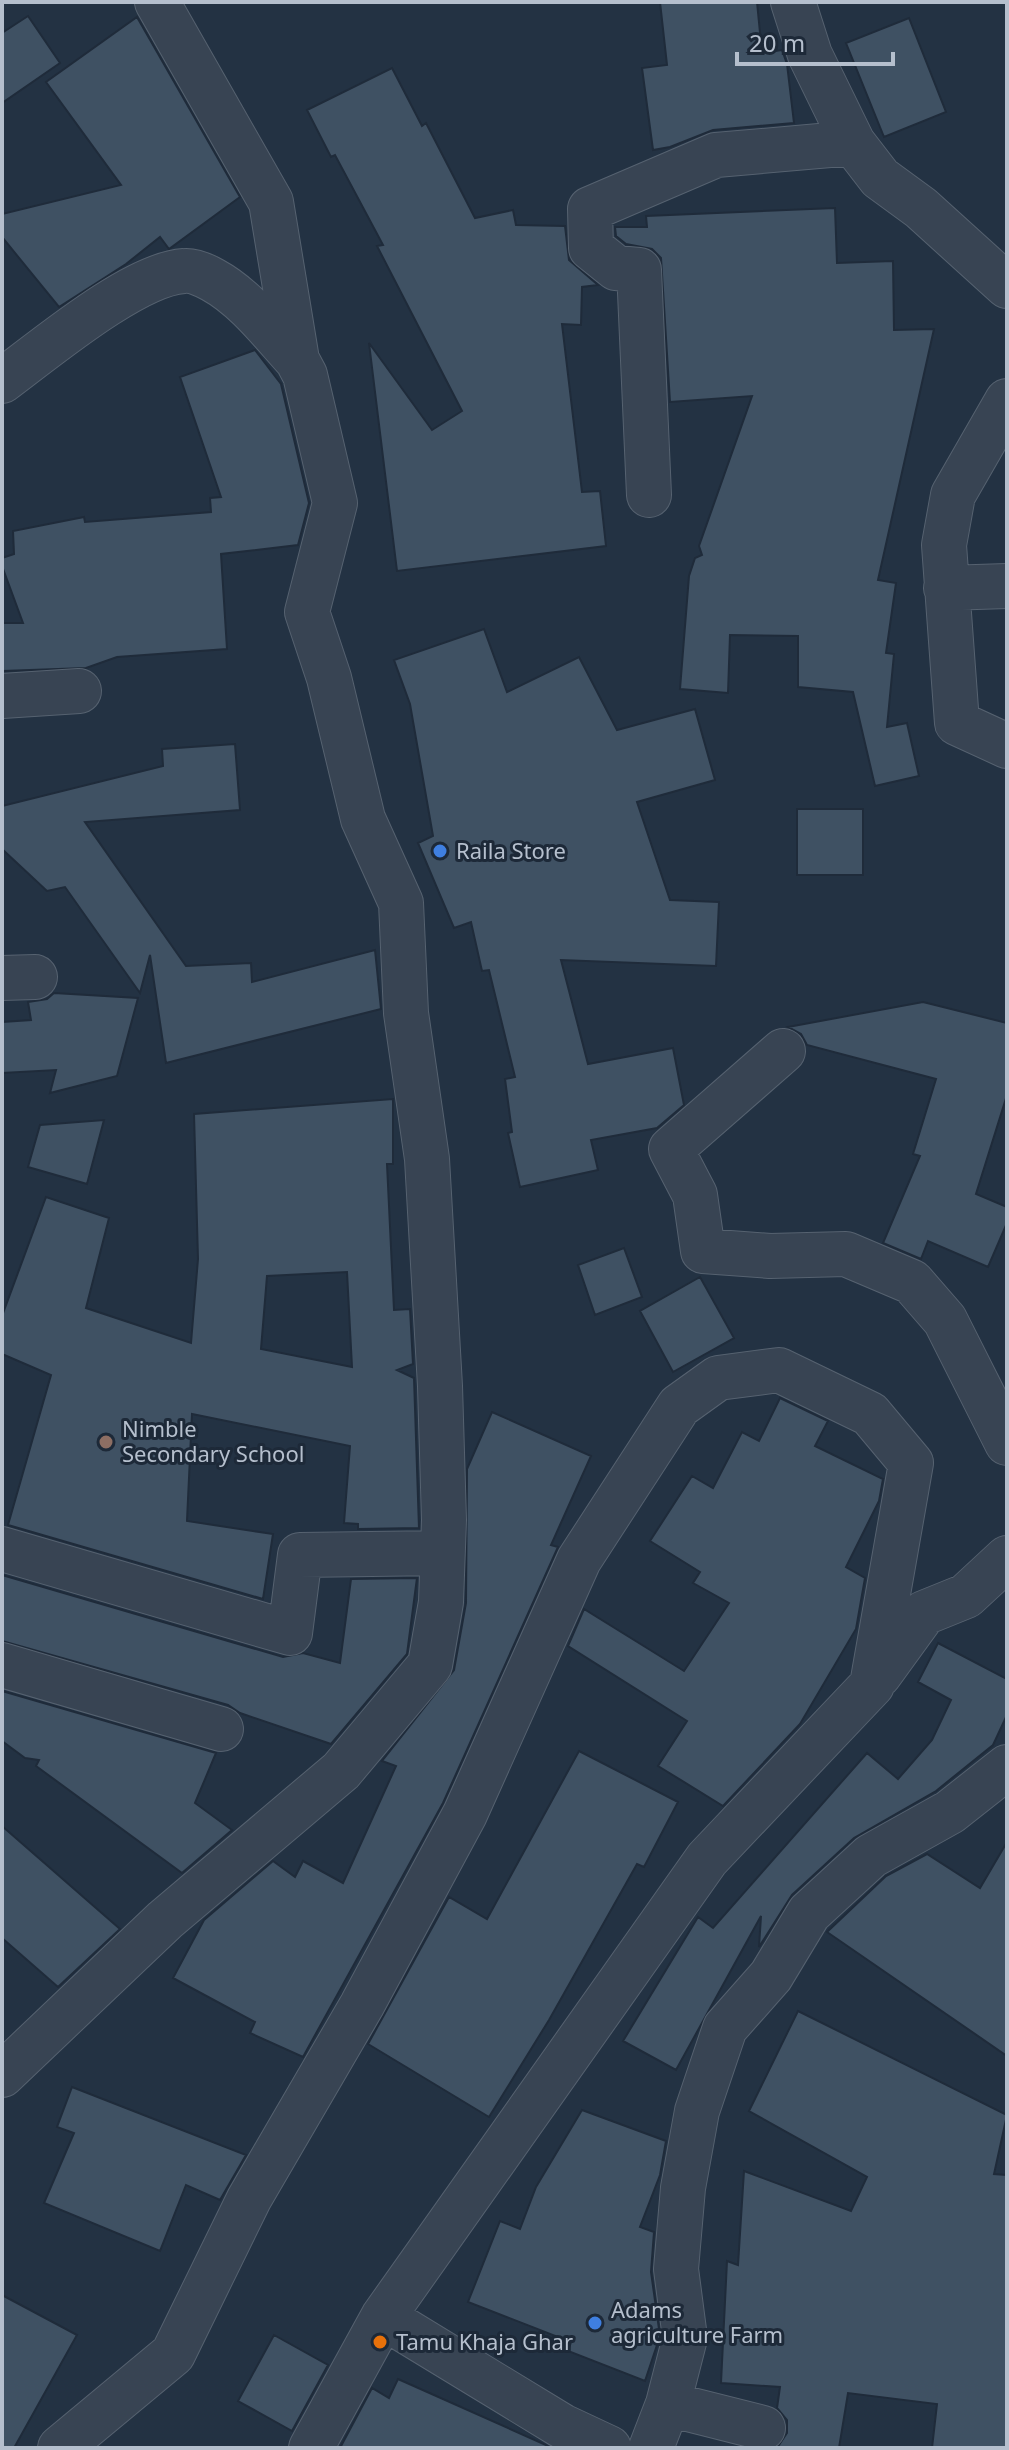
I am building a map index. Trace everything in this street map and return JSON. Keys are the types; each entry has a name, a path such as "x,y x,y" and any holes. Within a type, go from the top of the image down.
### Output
{"street":[{"path":"157,2 271,202 297,360"},
{"path":"793,2 810,55 853,143 880,178 921,208 1007,286"},
{"path":"649,495 639,270 616,268 591,248 590,209 716,155 853,143"},
{"path":"2,381 85,320 159,276 187,270 211,279 232,292 297,360 305,375 335,503 307,612 329,678 363,819 401,903 406,1013 427,1159 440,1400 442,1553 441,1602 430,1665 341,1771 165,1920 2,2075"},
{"path":"1007,401 953,495 944,545 957,723 1007,746"},
{"path":"946,588 1007,586"},
{"path":"2,696 79,691"},
{"path":"783,1051 671,1149 695,1195 703,1251 770,1256 846,1254 912,1282 945,1320 1007,1443"},
{"path":"60,2448 173,2354 249,2199 362,2005 465,1814 579,1560 679,1406 718,1378 779,1370 870,1414 911,1463 872,1685"},
{"path":"2,1549 290,1633 300,1555 442,1553"},
{"path":"311,2448 383,2317 707,1859 872,1685 924,1613 966,1596 1007,1558"},
{"path":"2,1665 221,1729"},
{"path":"651,2448 668,2404 685,2338 676,2269 683,2188 697,2111 725,2028 771,1976 809,1913 871,1856 950,1812 1007,1767"},
{"path":"383,2317 562,2426 609,2448"},
{"path":"668,2404 763,2428"}],"building":[{"path":"660,2 757,2 762,53 782,50 787,64 794,123 713,130 670,147 653,150 642,68 667,65"},
{"path":"28,16 60,63 2,103 2,33"},
{"path":"137,17 240,197 169,249 160,237 126,264 59,307 2,237 2,214 121,185 46,82"},
{"path":"909,18 946,112 884,137 846,43"},
{"path":"392,68 422,126 426,123 475,218 513,210 516,225 565,226 569,260 598,285 582,287 581,325 562,324 582,492 600,491 606,546 397,571 369,343 432,430 462,411 377,246 383,245 307,110"},
{"path":"835,208 837,263 893,261 894,330 934,329 878,580 896,583 886,653 894,654 887,727 907,723 919,776 875,786 853,692 798,687 798,636 730,635 728,693 680,689 689,576 695,558 702,555 699,546 752,396 670,402 661,258 652,249 626,244 616,236 615,227 647,227 646,216"},
{"path":"255,350 281,384 309,503 298,545 221,554 227,649 117,657 86,668 2,671 2,623 23,623 2,566 2,558 14,554 13,531 84,517 85,522 211,512 210,498 221,497 180,377"},
{"path":"484,629 507,692 579,657 617,730 695,709 715,780 637,802 670,900 719,902 716,966 561,960 588,1064 673,1048 684,1105 657,1128 591,1140 598,1170 520,1187 508,1133 512,1132 505,1079 515,1077 489,970 482,971 471,922 454,928 418,843 433,836 410,704 394,660"},
{"path":"235,744 240,810 85,822 186,966 251,963 252,982 375,950 381,1009 166,1063 150,955 140,993 65,887 47,891 2,849 2,806 163,766 162,749"},
{"path":"797,809 863,809 863,875 797,875"},
{"path":"54,993 138,998 117,1076 50,1093 56,1070 2,1073 2,1022 31,1020 28,1002 47,999"},
{"path":"923,1002 1007,1023 1007,1095 976,1194 1007,1207 1007,1223 988,1267 928,1241 921,1259 883,1243 920,1156 913,1154 936,1079 807,1045 801,1034 788,1027"},
{"path":"393,1099 393,1164 387,1164 394,1310 410,1309 413,1364 397,1370 414,1378 419,1528 358,1529 358,1524 344,1523 350,1446 192,1414 187,1521 273,1534 263,1599 8,1525 51,1375 2,1354 2,1316 46,1197 109,1218 86,1308 191,1343 198,1259 194,1114","holes":["347,1272 352,1367 261,1349 267,1276"]},
{"path":"104,1120 87,1184 28,1167 40,1125"},
{"path":"624,1248 642,1297 595,1315 578,1265"},
{"path":"700,1277 734,1338 673,1372 640,1311"},
{"path":"780,1398 828,1421 815,1446 883,1479 879,1501 846,1567 865,1578 856,1629 800,1724 723,1806 658,1766 687,1721 568,1646 584,1609 684,1671 729,1603 693,1583 700,1572 650,1541 692,1476 713,1488 742,1432 759,1441"},
{"path":"492,1412 591,1456 551,1545 558,1547 443,1803 303,2057 250,2033 255,2022 173,1978 204,1920 273,1861 295,1877 303,1861 343,1883 396,1766 382,1761 454,1670 466,1603 467,1469"},
{"path":"2,1575 283,1657 303,1653 340,1663 351,1579 417,1578 407,1654 331,1744 240,1713 228,1705 2,1641"},
{"path":"938,1643 1007,1679 1007,1715 993,1745 936,1791 854,1838 792,1895 759,1947 761,1916 676,2070 623,2041 698,1917 713,1928 867,1753 898,1779 932,1740 951,1700 918,1682"},
{"path":"2,1691 216,1753 195,1803 232,1830 182,1873 36,1766 39,1760 25,1758 2,1741"},
{"path":"579,1751 678,1802 644,1867 637,1864 549,2020 489,2117 368,2044 449,1897 487,1919"},
{"path":"2,1826 120,1929 58,1987 2,1938"},
{"path":"1007,1842 1007,2056 827,1932 886,1876 927,1854 980,1888"},
{"path":"798,2011 1007,2115 994,2174 1007,2175 1007,2448 932,2448 937,2404 848,2393 839,2448 777,2448 787,2433 787,2420 777,2408 780,2387 721,2383 727,2261 738,2265 744,2171 851,2211 867,2177 749,2111"},
{"path":"72,2087 246,2155 220,2200 186,2185 160,2251 44,2203 74,2133 57,2127"},
{"path":"582,2110 666,2141 660,2175 640,2227 654,2232 651,2272 660,2336 645,2381 568,2351 571,2342 468,2302 500,2221 520,2229 536,2187"},
{"path":"2,2295 77,2335 14,2448 2,2448"},
{"path":"274,2335 328,2365 292,2431 238,2401"},
{"path":"398,2379 550,2448 340,2448 372,2388 389,2398"}],"place":[{"name":"Raila Store","path":"440,851"},
{"name":"Nimble Secondary School","path":"106,1442"},
{"name":"Adams agriculture Farm","path":"595,2323"},
{"name":"Tamu Khaja Ghar","path":"380,2342"}]}
